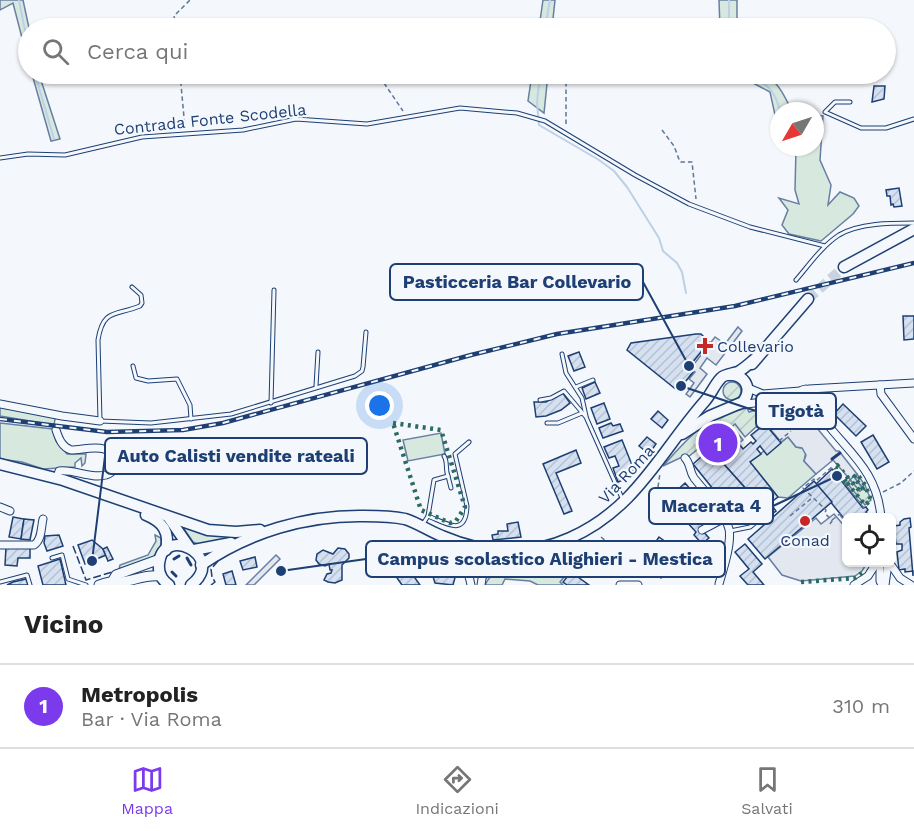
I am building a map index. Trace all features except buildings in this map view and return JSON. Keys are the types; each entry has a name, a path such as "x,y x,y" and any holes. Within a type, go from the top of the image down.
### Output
{"main road":[{"path":"844,267 914,230"},
{"name":"Via Roma","path":"201,565 246,539 294,523 342,516 388,516 426,521 441,536 479,549 515,552 568,539 602,520 625,502 721,379 745,368 756,358 808,299"},
{"name":"Via Roma","path":"678,437 710,416 737,406 746,398 746,384 756,358"},
{"path":"729,375 740,376 746,384"},
{"path":"716,388 717,397 722,403 737,406"},
{"path":"0,466 57,478 208,531 275,529"},
{"path":"0,466 44,479 157,520 166,532 168,541 159,568 161,576 169,585"},
{"path":"169,518 199,557 201,565 198,579 191,585"},
{"name":"Via Roma","path":"99,585 113,580 116,575 163,555 175,546 191,549 246,539"},
{"name":"Via Roma","path":"113,580 128,583 146,575 161,576"}],"street":[{"path":"746,384 763,394 913,382"},
{"path":"880,385 881,393 914,439"},
{"path":"804,390 798,395 808,400 821,414 873,482 880,513"},
{"path":"804,390 808,400"},
{"path":"737,406 784,399 808,400 821,390"},
{"path":"0,404 100,421"},
{"path":"57,478 59,471 68,470 94,476 104,475 112,472 117,460 105,449 67,449 60,442 56,428 62,416"},
{"path":"685,458 689,462 690,472 725,519 730,531 725,564 718,585"},
{"path":"0,507 10,511"},
{"path":"0,545 38,542 43,519"},
{"path":"702,530 719,521"},
{"path":"441,536 452,547 468,571 471,585"},
{"path":"468,571 474,554 479,549 483,556 484,575 481,585"},
{"path":"484,575 509,559 515,552"},
{"path":"854,585 868,576 875,567"},
{"path":"879,567 880,580 884,585"},
{"path":"884,585 888,567"},
{"path":"892,567 900,578 911,585"},
{"path":"620,585 638,585"}],"lane":[{"path":"850,102 835,102 825,112 861,128 886,128 914,119"},
{"name":"Contrada Fonte Scodella","path":"0,158 28,154 65,155 142,137 243,130 297,119 367,124 460,108 517,113 545,121 635,176 696,206 750,227 825,246"},
{"path":"796,280 825,246 839,235 850,230 884,224 914,224"},
{"path":"132,287 141,295 140,306 111,314 105,318 100,328 98,340 100,421 136,424 231,414 271,403 316,386 355,376 362,372 366,332"},
{"path":"271,403 274,290"},
{"path":"316,386 318,352"},
{"path":"562,354 566,373 582,398 586,417 625,502"},
{"path":"133,366 136,378 148,381 177,379 185,390 190,405 191,419"},
{"path":"576,387 593,380"},
{"path":"540,400 551,398 564,391 586,417"},
{"path":"547,423 558,423 582,413"},
{"path":"448,476 437,478 432,484 426,521 456,526 464,521 467,506 455,454 469,442"},
{"path":"444,456 451,488"},
{"path":"730,531 750,527 760,518"},
{"path":"52,558 62,555 68,579 86,585"},
{"path":"0,582 27,575 30,585"}],"path":[{"path":"174,18 190,0"},
{"path":"181,84 185,135"},
{"path":"385,84 407,117"},
{"path":"566,84 566,134"},
{"path":"662,130 674,146 680,162 692,162 696,206"},
{"path":"779,441 791,431"},
{"path":"832,521 825,513 826,510 803,488 814,479 816,481 822,477 832,467 864,507 869,503"},
{"path":"658,487 660,473 663,469"},
{"path":"883,492 901,483 914,471"},
{"path":"845,484 852,478"},
{"path":"790,516 813,498"},
{"path":"830,524 840,514 842,517"},
{"path":"601,537 637,567 638,585"}],"shaded area":[{"path":"0,0 23,0 27,18 18,18 18,22 13,3 0,10"},
{"path":"543,0 555,0 553,18 540,18"},
{"path":"719,0 737,0 737,18 720,18"},
{"path":"35,84 42,84 60,139 51,141"},
{"path":"531,84 547,84 544,113 528,101"},
{"path":"755,84 777,85 787,102 772,102 770,92"},
{"path":"796,156 820,156 831,185 828,205 840,192 854,198 859,206 853,214 821,241 789,234 782,225 788,210 779,198 799,204 795,190"},
{"path":"738,327 742,331 716,365 707,358 700,368 707,374 690,397 686,394 694,383 689,379 695,372 691,368 715,337 725,344"},
{"path":"728,382 736,382 741,387 739,398 728,400 723,395 723,387"},
{"path":"777,404 782,407 780,426 773,419 756,427 745,437 735,424 732,427 743,440 739,443 725,427 722,430 725,434 718,440 714,436 688,457 682,457 663,466 691,436 709,422 747,408 749,412"},
{"path":"0,406 52,416 55,419 54,425 0,416"},
{"path":"794,408 802,410 836,451 839,451 857,474 854,477 863,489 860,491 833,460 816,474 804,461 806,455 802,448 796,447 788,437 781,442 766,424 773,419 780,426 783,411"},
{"path":"0,423 53,429 56,441 67,454 86,454 85,463 82,466 81,458 75,463 75,467 43,469 22,462 0,459"},
{"path":"441,433 445,454 408,461 403,440"},
{"path":"788,437 796,447 806,452 804,461 816,474 788,498 778,497 750,462 764,451 767,454"},
{"path":"857,474 865,485 871,500 865,505 847,483 850,480 860,491 863,488 854,477"},
{"path":"834,514 842,523 842,567 864,567 862,571 855,576 801,581 782,575 768,557 816,518 821,524"},
{"path":"182,526 231,538 203,546 193,542"},
{"path":"155,535 161,538 160,549 152,558 119,569 120,565 148,555 156,541"},
{"path":"276,555 280,559 254,585 246,585"},
{"path":"525,559 565,576 560,582 563,585 538,585 530,581 505,579 502,585 485,585 493,574"}],"waterway":[{"path":"19,0 23,18"},
{"path":"547,18 550,0"},
{"path":"729,0 729,18"},
{"path":"38,84 54,139"},
{"path":"539,84 537,103 539,125 614,171 627,187 659,238 663,251 677,263 682,272 686,293"},
{"path":"764,84 769,88 777,102"}],"tunnel":[{"path":"808,299 844,267"}],"railway":[{"path":"0,419 107,432 183,430 223,423 471,355 557,334 735,306 914,263"}],"hedge":[{"path":"393,423 441,430 465,507 456,521 450,523 421,510 393,423"},
{"path":"846,482 834,467 837,465 849,479"},
{"path":"847,483 865,505 871,500 865,485 857,474 854,477 863,489 860,491 850,480"},
{"path":"801,582 855,578 862,573"}],"fence":[{"path":"73,546 86,580 112,572"},
{"path":"211,585 215,582 211,569 218,561"}],"wall":[{"path":"832,459 840,453"},
{"path":"174,559 179,556"},
{"path":"187,558 191,565"},
{"path":"172,572 176,576"}],"place":[{"name":"Collevario","path":"705,346"},
{"name":"Pasticceria Bar Collevario","path":"689,366"},
{"name":"Tigotà","path":"681,386"},
{"name":"Metropolis","path":"718,443"},
{"name":"Macerata 4","path":"837,476"},
{"name":"Conad","path":"805,521"},
{"name":"Auto Calisti vendite rateali","path":"92,561"},
{"name":"Campus scolastico Alighieri - Mestica","path":"281,571"}]}
